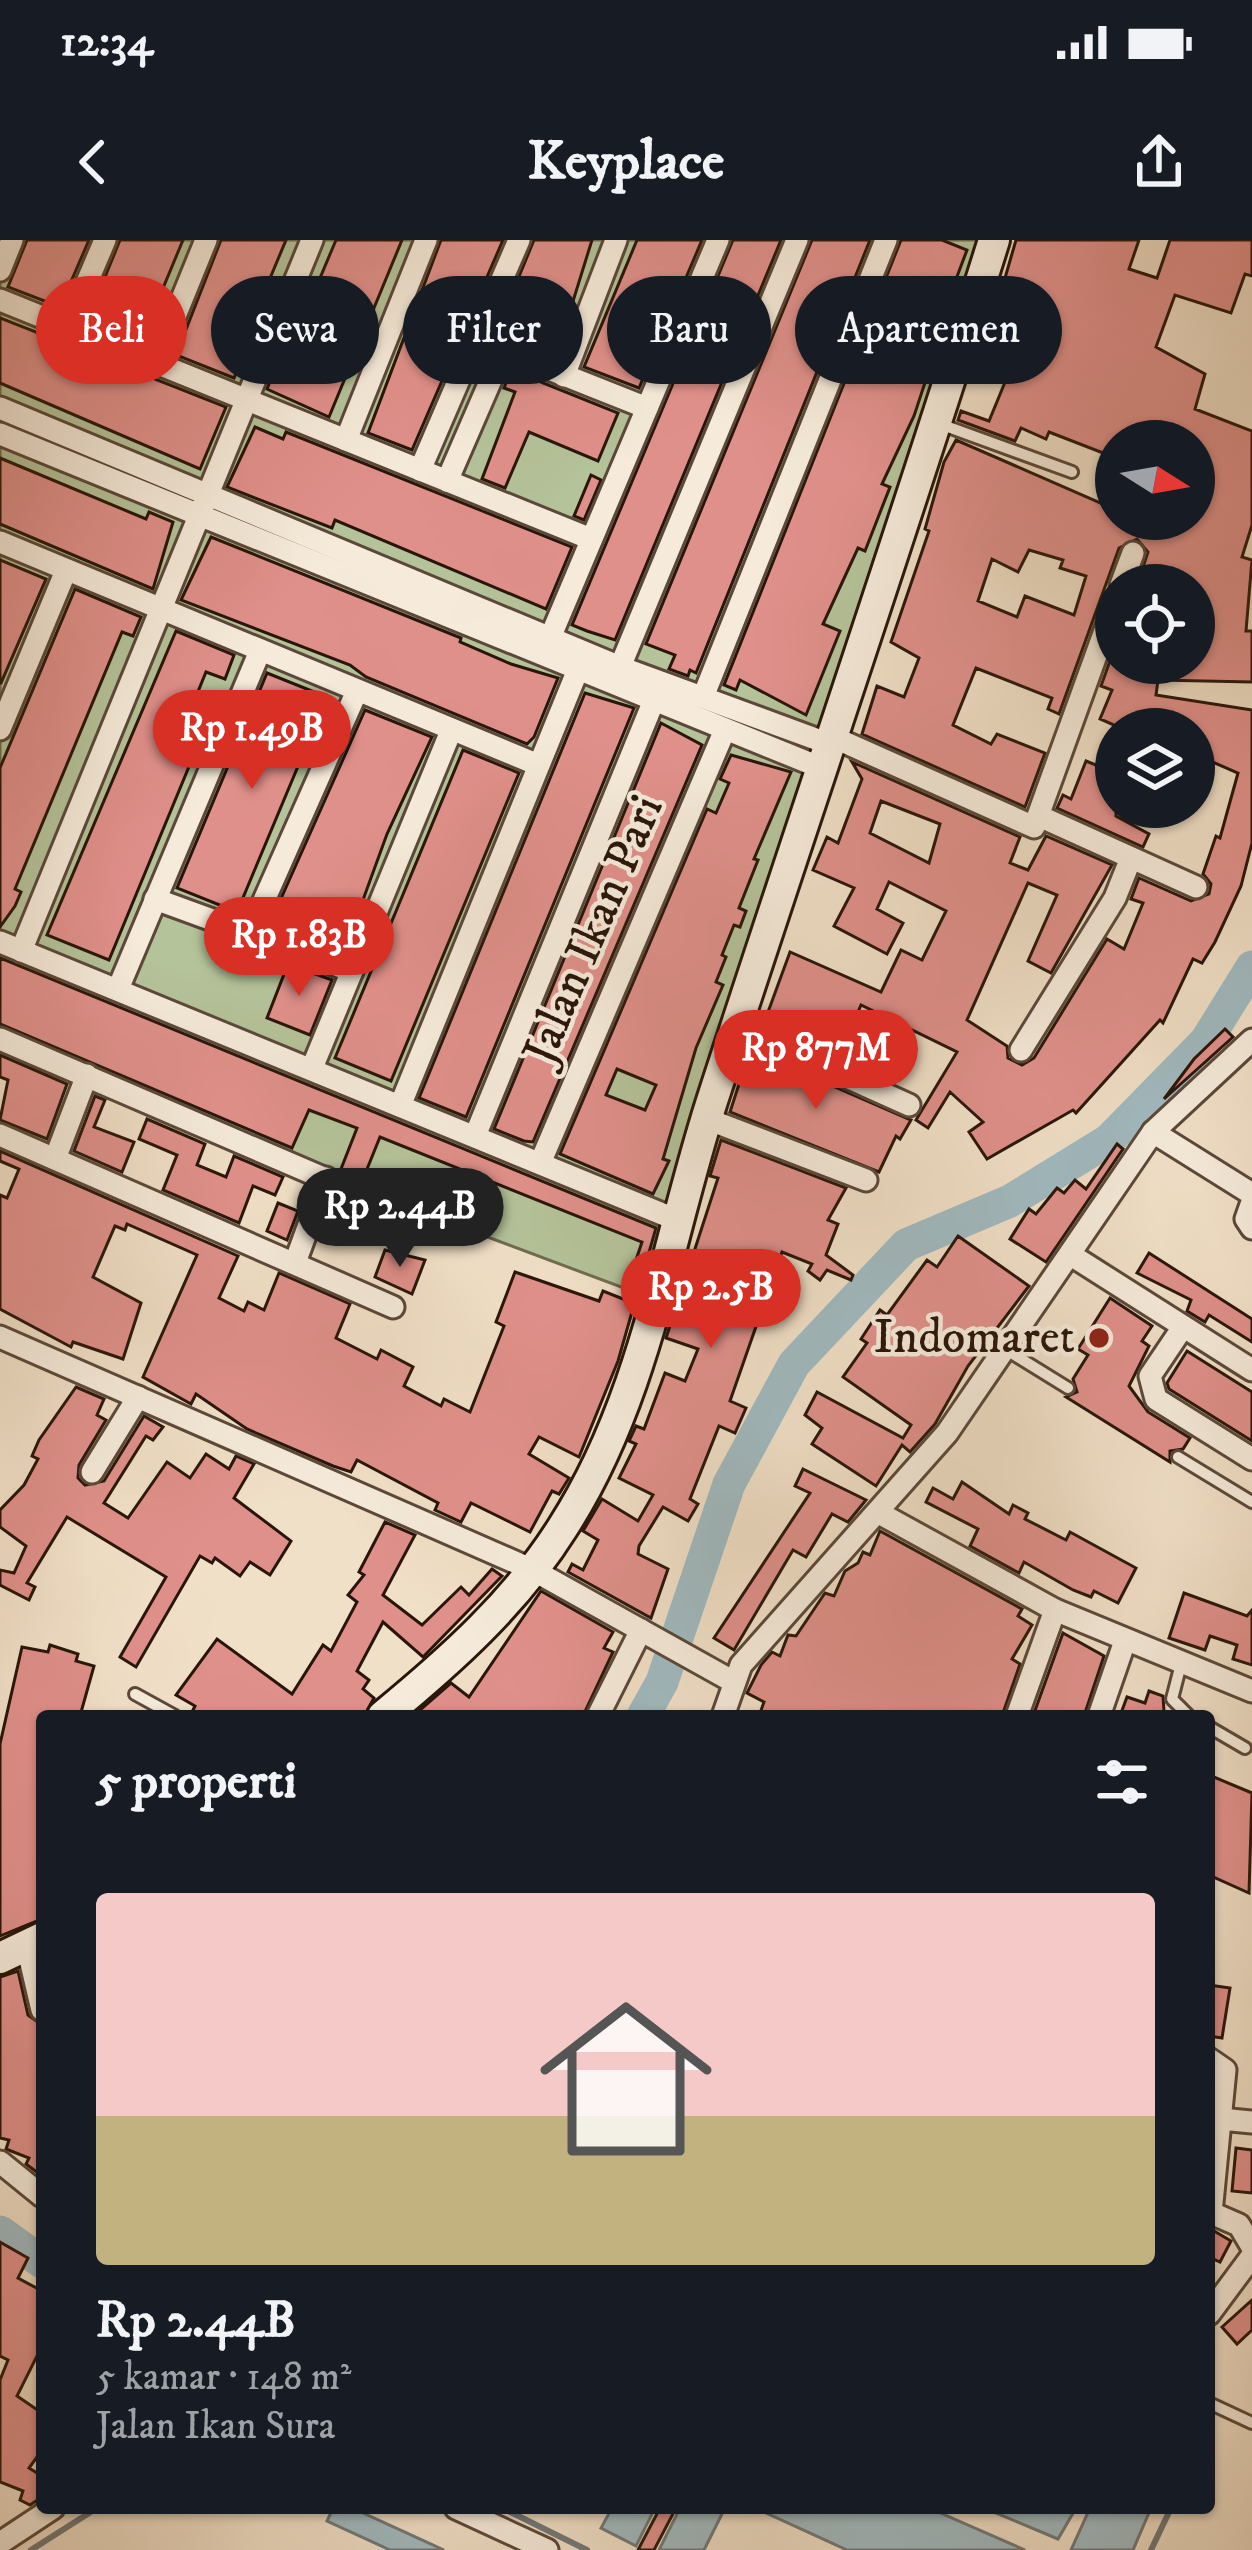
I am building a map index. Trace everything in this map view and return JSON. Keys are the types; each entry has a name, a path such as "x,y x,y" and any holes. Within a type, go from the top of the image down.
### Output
{"street":[{"path":"0,270 12,240"},
{"path":"90,276 105,240"},
{"path":"187,287 206,240"},
{"path":"312,240 208,496 11,946 676,1220"},
{"path":"346,440 426,240"},
{"path":"504,276 519,240"},
{"path":"583,326 616,240"},
{"path":"550,638 718,240"},
{"path":"620,667 796,240"},
{"path":"703,697 886,240"},
{"path":"390,1710 487,1623 533,1570 565,1525 616,1423 647,1340 706,1119 994,240"},
{"path":"0,300 36,314"},
{"path":"187,376 590,539"},
{"path":"583,383 647,408"},
{"path":"420,470 457,384"},
{"path":"446,481 489,384"},
{"path":"830,750 724,732 653,704 577,672 414,594 208,496 9,412 5,436 198,518 414,594 550,638 1029,826 1036,826 1040,816 1095,660"},
{"path":"0,542 65,573 536,764"},
{"path":"1129,564 1133,553"},
{"path":"0,729 65,573"},
{"path":"118,989 260,651"},
{"path":"400,1106 577,672"},
{"path":"475,1136 662,682"},
{"path":"250,932 357,692"},
{"path":"312,1068 451,731"},
{"name":"Jalan Ikan Pari","path":"542,1162 724,732"},
{"path":"1040,816 1196,887"},
{"path":"1021,1049 1104,917 1132,858"},
{"path":"155,899 352,971"},
{"path":"736,1027 909,1105"},
{"path":"0,1039 393,1208"},
{"path":"725,1710 732,1681 764,1636 879,1513 1008,1351 1162,1139 1252,1040"},
{"path":"56,1159 87,1075"},
{"path":"706,1119 866,1180"},
{"path":"0,1135 296,1260 393,1307"},
{"path":"1162,1139 1252,1198 1246,1219 1252,1228"},
{"path":"296,1260 326,1178"},
{"path":"1074,1257 1252,1370"},
{"path":"1183,1327 1150,1376 1150,1388 1156,1399 1252,1459"},
{"path":"0,1337 533,1570 732,1681"},
{"path":"92,1472 138,1397"},
{"path":"879,1513 1055,1610 1252,1691"},
{"path":"1019,1710 1055,1610"},
{"path":"602,1710 648,1634"},
{"path":"1102,1710 1125,1641"},
{"path":"23,1948 36,1990"},
{"path":"1215,2063 1225,2070 1215,2141"},
{"path":"1220,2119 1252,2122"},
{"path":"0,2162 36,2191"},
{"path":"1215,2214 1238,2225 1251,2244 1215,2304"},
{"path":"0,2543 44,2514"},
{"path":"469,2514 548,2550"}],"lane":[{"path":"937,423 1072,472"},
{"path":"1008,1351 1068,1388"},
{"path":"1178,1457 1252,1502"},
{"path":"1181,1664 1172,1699 1183,1710"},
{"path":"135,1694 164,1710"},
{"path":"1215,1730 1245,1748"},
{"path":"1215,2405 1252,2422"}],"green space":[{"path":"0,240 994,240 983,276 795,276 795,384 948,384 656,1300 0,1055"}],"water":[{"path":"330,2514 365,2514 444,2550 390,2550 327,2521"},
{"path":"609,2514 652,2514 636,2546 601,2528"},
{"path":"677,2514 722,2514 704,2550 659,2550"},
{"path":"768,2514 943,2514 1025,2550 847,2550"},
{"path":"998,2514 1073,2514 1058,2539"},
{"path":"1087,2514 1148,2514 1133,2550 1071,2550"}],"building":[{"path":"27,240 89,240 73,276 36,276 36,298 8,287"},
{"path":"120,240 183,240 168,276 105,276"},
{"path":"221,240 286,240 271,276 211,276 211,369 187,359 187,327"},
{"path":"336,240 402,240 379,296 379,276 321,276"},
{"path":"441,240 503,240 487,276 427,276"},
{"path":"534,240 592,240 581,276 519,276"},
{"path":"637,240 702,240 687,276 622,276"},
{"path":"733,240 781,240 766,276 718,276"},
{"path":"812,240 870,240 856,276 797,276"},
{"path":"901,240 942,240 967,250 957,276 887,276"},
{"path":"1016,240 1139,240 1129,269 1157,278 1170,240 1252,240 1252,276 1245,274 1231,313 1175,295 1156,347 1205,374 1195,409 1252,431 1252,525 1242,557 1252,560 1246,631 1252,631 1252,682 1215,681 1215,564 1144,564 1148,552 1138,540 1215,540 1215,420 1095,420 1095,450 1049,432 1046,439 1021,428 1015,441 958,420 961,411 989,421 1004,384 1062,384 1062,276 1006,276"},
{"path":"795,281 795,384 812,384 696,673 690,670 688,676 669,669 675,655 646,644 753,384 771,384 771,340"},
{"path":"607,312 607,376 584,367"},
{"path":"0,318 36,332 36,384 168,384 226,407 200,469 0,383"},
{"path":"403,340 403,384 441,384 412,450 368,433"},
{"path":"269,384 343,384 329,417 267,389"},
{"path":"506,384 546,384 618,413 598,461 529,432 505,488 482,479 515,392 504,388"},
{"path":"673,384 721,384 615,640 572,625"},
{"path":"844,384 925,384 882,484 890,487 865,551 858,548 823,624 840,631 806,715 740,680 736,690 724,685"},
{"path":"255,427 283,439 286,432 572,547 546,609 335,520 332,528 227,487"},
{"path":"956,440 1095,501 1095,540 1135,540 1119,548 1113,564 1095,564 1095,614 1059,714 1048,709 1052,698 976,668 953,725 991,744 997,734 1045,753 1025,807 862,734 877,686 904,697 919,658 891,642 929,531 925,529 944,462","holes":["1029,550 1063,560 1060,568 1086,576 1074,615 1025,596 1017,617 978,601 992,559 1018,572"]},
{"path":"0,458 146,519 149,512 173,522 153,589 0,524"},
{"path":"591,475 601,480 584,520 574,516"},
{"path":"211,537 461,638 460,642 511,664 558,678 534,737 527,744 366,677 350,665 181,600"},
{"path":"0,560 46,579 1,683 0,683"},
{"path":"75,589 141,617 133,636 122,632 15,889 21,892 0,927 0,768"},
{"path":"176,631 234,655 225,679 206,672 193,704 212,711 109,960 47,935"},
{"path":"267,673 327,697 237,912 177,888"},
{"path":"1157,684 1156,695 1252,710 1252,843 1241,886 1215,942 1202,963 1193,959 1163,1023 1160,1020 1076,1113 1073,1110 987,1159 969,1132 983,1122 950,1092 928,1128 916,1120 957,1052 861,1005 845,1043 790,1020 787,1033 764,1023 790,952 881,992 901,950 922,960 946,911 889,882 877,909 903,923 887,954 834,926 854,888 813,870 827,837 838,843 862,779 852,762 1020,837 1010,863 1028,870 1046,836 1112,865 1051,973 1028,961 1057,895 1028,883 967,1020 1007,1046 1008,1058 1022,1065 1034,1058 1107,939 1124,949 1143,903 1131,899 1139,878 1191,901 1209,894 1211,884 1203,874 1216,836 1220,838 1238,773 1215,763 1215,708 1105,708 1112,690 1101,686","holes":["881,801 940,824 929,863 870,833"]},
{"path":"585,693 634,708 466,1117 419,1098"},
{"path":"365,710 432,737 387,834 344,952 271,921"},
{"path":"661,723 702,745 533,1142 524,1141 494,1129"},
{"path":"463,750 519,773 391,1081 335,1058"},
{"path":"731,755 791,772 754,859 758,860 739,908 746,911 740,927 734,925 722,955 726,957 716,982 723,985 696,1048 663,1159 669,1161 653,1194 560,1154 707,809 716,813 729,783 720,779","holes":["617,1069 656,1085 645,1110 606,1095"]},
{"path":"1086,761 1095,765 1095,825 1057,808 1063,795 1071,799"},
{"path":"1101,828 1138,828 1149,834 1143,847"},
{"path":"0,958 656,1228 618,1361 579,1457 539,1437 529,1454 569,1478 559,1494 552,1491 530,1532 471,1503 461,1522 435,1510 438,1503 357,1460 351,1472 333,1466 247,1429 196,1394 191,1404 143,1377 197,1255 127,1224 125,1230 115,1226 93,1277 141,1303 123,1359 73,1342 71,1347 0,1309 0,1195 7,1198 19,1169 0,1161 0,1151 238,1256 219,1298 244,1311 248,1302 264,1310 279,1273 350,1304 336,1338 377,1359 381,1350 413,1367 404,1386 441,1406 444,1399 470,1412 504,1326 496,1322 515,1272 599,1301 603,1291 623,1299 642,1242 380,1137 363,1179 341,1169 357,1128 309,1110 292,1148 0,1024"},
{"path":"288,964 332,980 310,1035 267,1018"},
{"path":"1225,1029 1233,1037 1164,1099 1194,1059"},
{"path":"750,1050 911,1120 900,1139 896,1136 879,1172 730,1112"},
{"path":"0,1055 67,1084 47,1139 0,1120 8,1080 0,1077"},
{"path":"95,1096 105,1100 94,1127 134,1142 122,1172 74,1151"},
{"path":"147,1119 205,1144 197,1165 226,1177 234,1156 283,1177 275,1195 253,1186 239,1223 163,1190 177,1155 139,1139"},
{"path":"721,1140 846,1188 828,1220 838,1224 826,1255 853,1275 851,1280 827,1270 820,1280 808,1271 812,1264 782,1252 730,1401 746,1408 735,1433 719,1426 690,1499 698,1504 688,1521 663,1507 639,1546 638,1554 668,1569 651,1618 568,1572 572,1564 583,1570 598,1540 583,1531 602,1499 638,1521 653,1495 619,1478 636,1444 629,1441 636,1426 644,1429 665,1373 685,1381 698,1349 666,1338 718,1178 710,1176"},
{"path":"1117,1144 1123,1149 1046,1262 1010,1239 1029,1209 1036,1214 1057,1188 1064,1193 1075,1180 1086,1189"},
{"path":"334,1199 366,1213 359,1230 327,1218"},
{"path":"278,1203 298,1211 287,1240 267,1231"},
{"path":"958,1236 1029,1286 968,1366 935,1424 910,1452 902,1445 876,1486 812,1444 822,1428 805,1415 817,1392 903,1438 911,1425 843,1377 867,1343 861,1339 880,1310 887,1315 927,1260 937,1267"},
{"path":"385,1250 425,1260 412,1294 375,1277"},
{"path":"1149,1253 1252,1319 1252,1342 1209,1315 1205,1322 1187,1311 1191,1300 1137,1273"},
{"path":"1110,1298 1152,1326 1142,1341 1149,1346 1129,1386 1148,1412 1190,1438 1183,1449 1170,1451 1170,1462 1066,1397 1077,1392 1073,1379 1088,1355 1078,1349"},
{"path":"1187,1351 1252,1392 1252,1441 1169,1389 1167,1383"},
{"path":"76,1387 104,1399 97,1415 106,1420 79,1465 78,1478 85,1485 104,1481 144,1416 163,1427 153,1440 146,1436 104,1503 128,1518 167,1462 190,1478 206,1454 229,1469 236,1456 254,1464 234,1498 291,1541 270,1575 250,1562 240,1576 215,1558 212,1563 200,1556 136,1667 120,1657 166,1577 67,1517 27,1583 35,1587 29,1600 0,1585 0,1570 14,1573 26,1546 0,1527 0,1510 24,1485 38,1459 32,1456 39,1440"},
{"path":"803,1469 866,1500 848,1522 832,1514 806,1557 793,1550 734,1650 714,1638 810,1493 795,1486"},
{"path":"962,1482 1009,1514 1013,1505 1028,1513 1025,1519 1066,1540 1070,1532 1136,1568 1118,1603 1094,1591 1091,1597 1073,1590 1024,1562 1019,1573 970,1546 978,1529 926,1502 933,1488 953,1499"},
{"path":"385,1522 415,1535 383,1595 422,1625 461,1587 469,1595 492,1569 502,1576 423,1657 383,1622 357,1671 369,1680 363,1689 374,1698 367,1710 193,1710 195,1706 176,1695 217,1639 292,1694 323,1645 331,1651 357,1602 348,1595 364,1575 359,1572"},
{"path":"880,1531 1022,1609 1018,1616 1032,1625 1012,1659 1020,1664 1004,1710 761,1710 764,1702 747,1693 761,1665 772,1652 780,1656 788,1635 796,1636 825,1593 834,1596 845,1571 858,1563 863,1552 870,1555"},
{"path":"541,1591 613,1632 604,1648 613,1652 586,1710 420,1710 451,1683 469,1697"},
{"path":"1184,1593 1247,1616 1252,1610 1252,1665 1233,1659 1237,1645 1210,1636 1205,1650 1169,1638"},
{"path":"1063,1633 1104,1656 1086,1710 1035,1710"},
{"path":"50,1645 78,1654 76,1661 94,1666 82,1710 36,1710 36,1921 0,1936 0,1744 22,1647 48,1652"},
{"path":"1149,1691 1163,1696 1164,1710 1122,1710 1127,1697 1145,1703"},
{"path":"1215,1778 1252,1793 1249,1893 1215,1878"},
{"path":"18,1971 28,2015 36,2021 36,2172 26,2164 29,2158 6,2149 9,2140 0,2138 0,1977"},
{"path":"1215,1986 1230,1988 1222,2038 1215,2037"},
{"path":"1236,2148 1252,2150 1252,2193 1232,2191"},
{"path":"1215,2232 1231,2241 1220,2262 1215,2260"},
{"path":"0,2242 28,2258 18,2278 36,2288 36,2358 17,2396 36,2409 36,2458 29,2468 36,2472 36,2501 30,2505 20,2500 23,2491 0,2482 0,2380 8,2360 0,2356"},
{"path":"1252,2300 1252,2330 1237,2344 1222,2327"},
{"path":"657,2514 673,2514 654,2550 638,2550"}],"waterway":[{"path":"646,1710 662,1682 729,1484 794,1364 906,1245 1010,1201 1109,1140 1206,1041 1252,967"},
{"path":"0,2232 36,2258"},
{"path":"31,2550 88,2514"},
{"path":"514,2514 587,2550"},
{"path":"1151,2550 1168,2514"}],"place":[{"name":"Indomaret","path":"1099,1338"}]}
